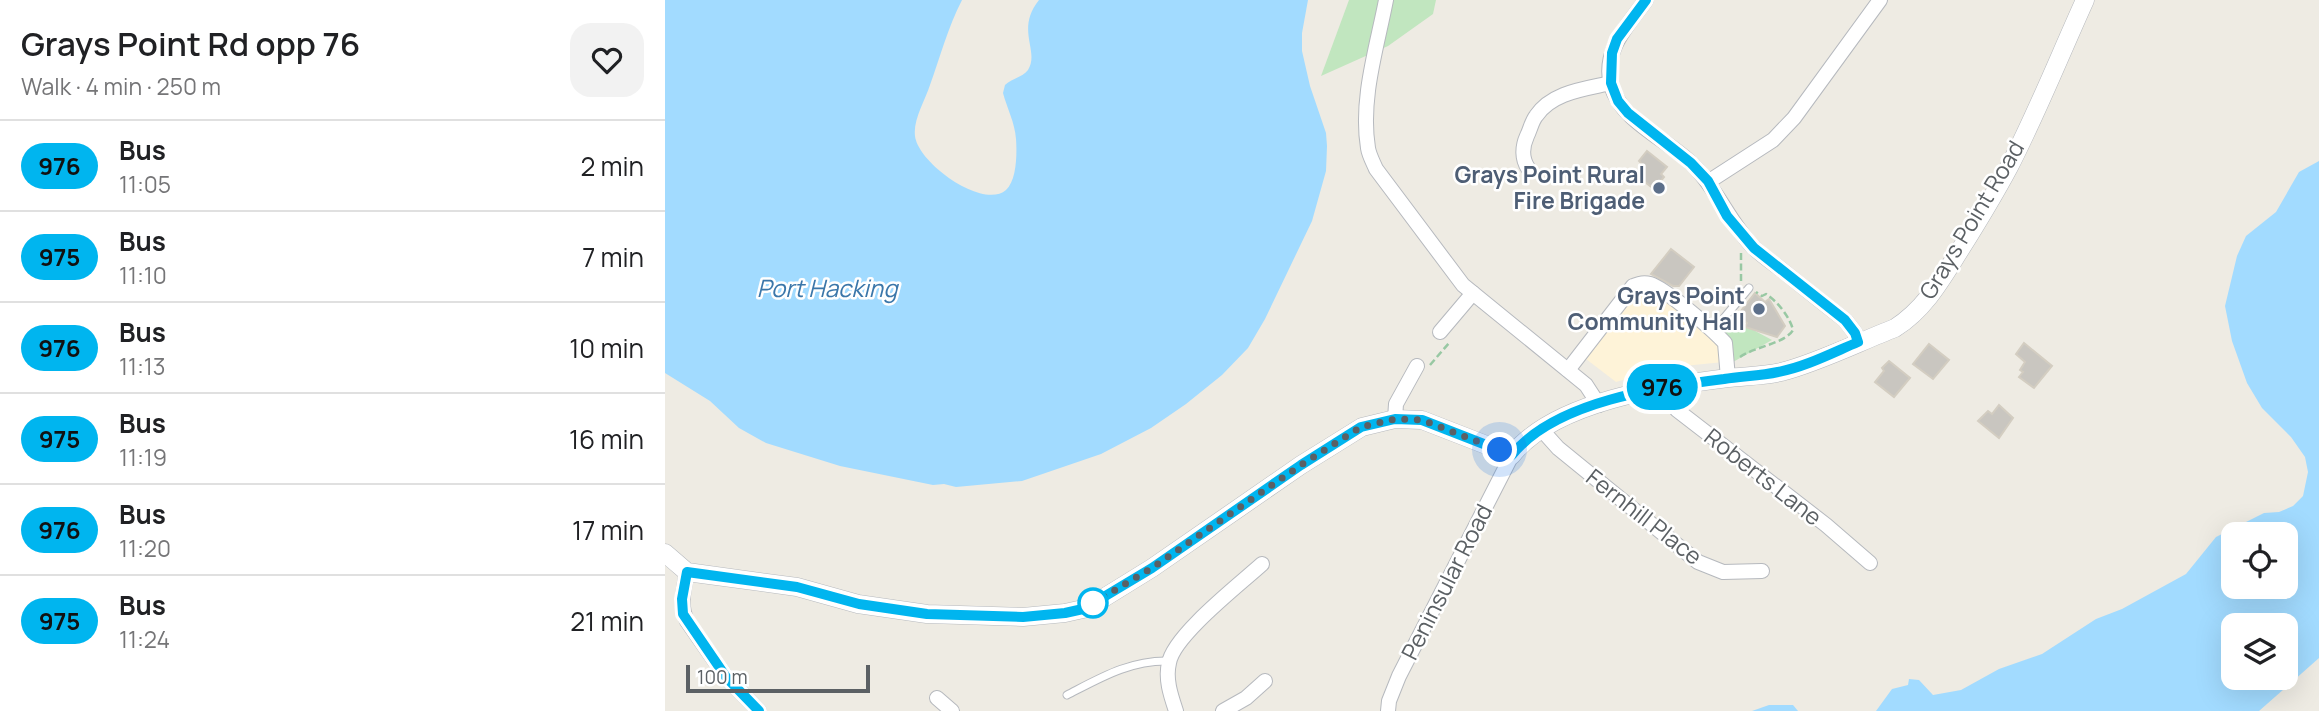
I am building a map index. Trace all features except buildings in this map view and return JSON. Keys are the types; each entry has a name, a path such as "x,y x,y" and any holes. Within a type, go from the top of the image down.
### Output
{"street":[{"path":"1387,0 1369,87 1368,149 1376,169 1451,270 1473,293 1586,385 1599,405"},
{"path":"1646,0 1617,39 1611,60 1611,83 1618,101 1628,113 1691,163 1708,181 1727,216 1754,248 1845,320 1858,342"},
{"path":"1708,181 1773,140 1794,118 1880,0"},
{"name":"Grays Point Road","path":"1512,455 1529,437 1572,413 1661,387 1728,373 1768,374 1791,369 1895,328 1909,319 1936,288 2009,166 2085,0"},
{"path":"1528,168 1524,162 1524,144 1535,116 1550,101 1574,91 1611,83"},
{"path":"1568,370 1633,286 1645,283 1664,292 1725,343 1728,373"},
{"path":"1440,332 1473,293"},
{"path":"1395,419 1396,404 1417,366"},
{"name":"Roberts Lane","path":"1661,387 1677,410 1826,525 1870,563"},
{"path":"665,553 687,572 797,587 859,604 927,614 1023,617 1065,613 1083,609 1152,568 1361,427 1395,419 1422,420 1512,455"},
{"name":"Fernhill Place","path":"1541,429 1558,448 1698,562 1723,572 1762,571"},
{"name":"Peninsular Road","path":"1388,711 1396,683 1512,455"},
{"path":"1175,711 1168,677 1169,661 1175,649 1189,632 1262,564"},
{"path":"687,572 682,599 683,614 726,677 759,711"},
{"path":"1223,711 1246,698 1265,681"},
{"path":"937,698 951,711"}],"lane":[{"path":"1716,334 1724,318 1749,288"},
{"path":"1067,695 1119,669 1138,663 1169,661"}],"path":[{"path":"1741,249 1741,265"},
{"path":"1728,373 1745,354 1789,336 1793,330 1792,323 1773,299 1749,288"}],"shaded area":[{"path":"1636,287 1651,287 1722,343 1724,362 1663,368 1616,382 1586,359"}],"green space":[{"path":"1349,0 1436,0 1433,14 1388,46 1321,76"},
{"path":"1731,318 1772,340 1733,362 1724,328"}],"water":[{"name":"Port Hacking","path":"665,0 962,0 948,31 918,117 915,136 927,159 953,181 983,194 996,195 1010,186 1016,159 1013,121 1003,93 1005,85 1026,72 1031,63 1029,21 1039,0 1308,0 1302,33 1302,51 1310,86 1326,133 1327,146 1326,171 1312,221 1265,319 1248,348 1222,375 1186,404 1151,428 1101,454 1022,481 956,487 933,485 840,466 766,443 739,428 710,401 665,373"},
{"path":"2319,161 2319,658 2298,677 2298,613 2221,613 2221,690 2283,690 2259,711 1876,711 1892,689 1908,685 1909,679 1919,680 1933,695 1961,690 1999,669 2042,654 2096,619 2122,609 2186,574 2221,534 2221,599 2298,599 2298,522 2246,522 2264,513 2279,512 2293,506 2303,496 2308,472 2305,457 2291,437 2262,408 2247,383 2232,341 2225,306 2237,256 2246,236 2276,212 2299,172"},
{"path":"1769,705 1793,705 1798,711 1752,711"}],"bus line":[{"name":"976","path":"759,711 726,677 683,614 682,599 687,572 797,587 859,604 927,614 1023,617 1065,613 1083,609 1152,568 1361,427 1395,419 1422,420 1512,455 1529,437 1553,421 1572,413 1661,387 1779,372 1858,342 1845,320 1754,248 1727,216 1708,181 1691,163 1628,113 1618,101 1611,83 1612,53 1617,39 1646,0"}],"place":[{"name":"Grays Point Rural Fire Brigade","path":"1659,188"},
{"name":"Grays Point Community Hall","path":"1759,309"}],"route":[{"path":"1093,603 1152,568 1361,427 1395,419 1422,420 1500,450"}]}
